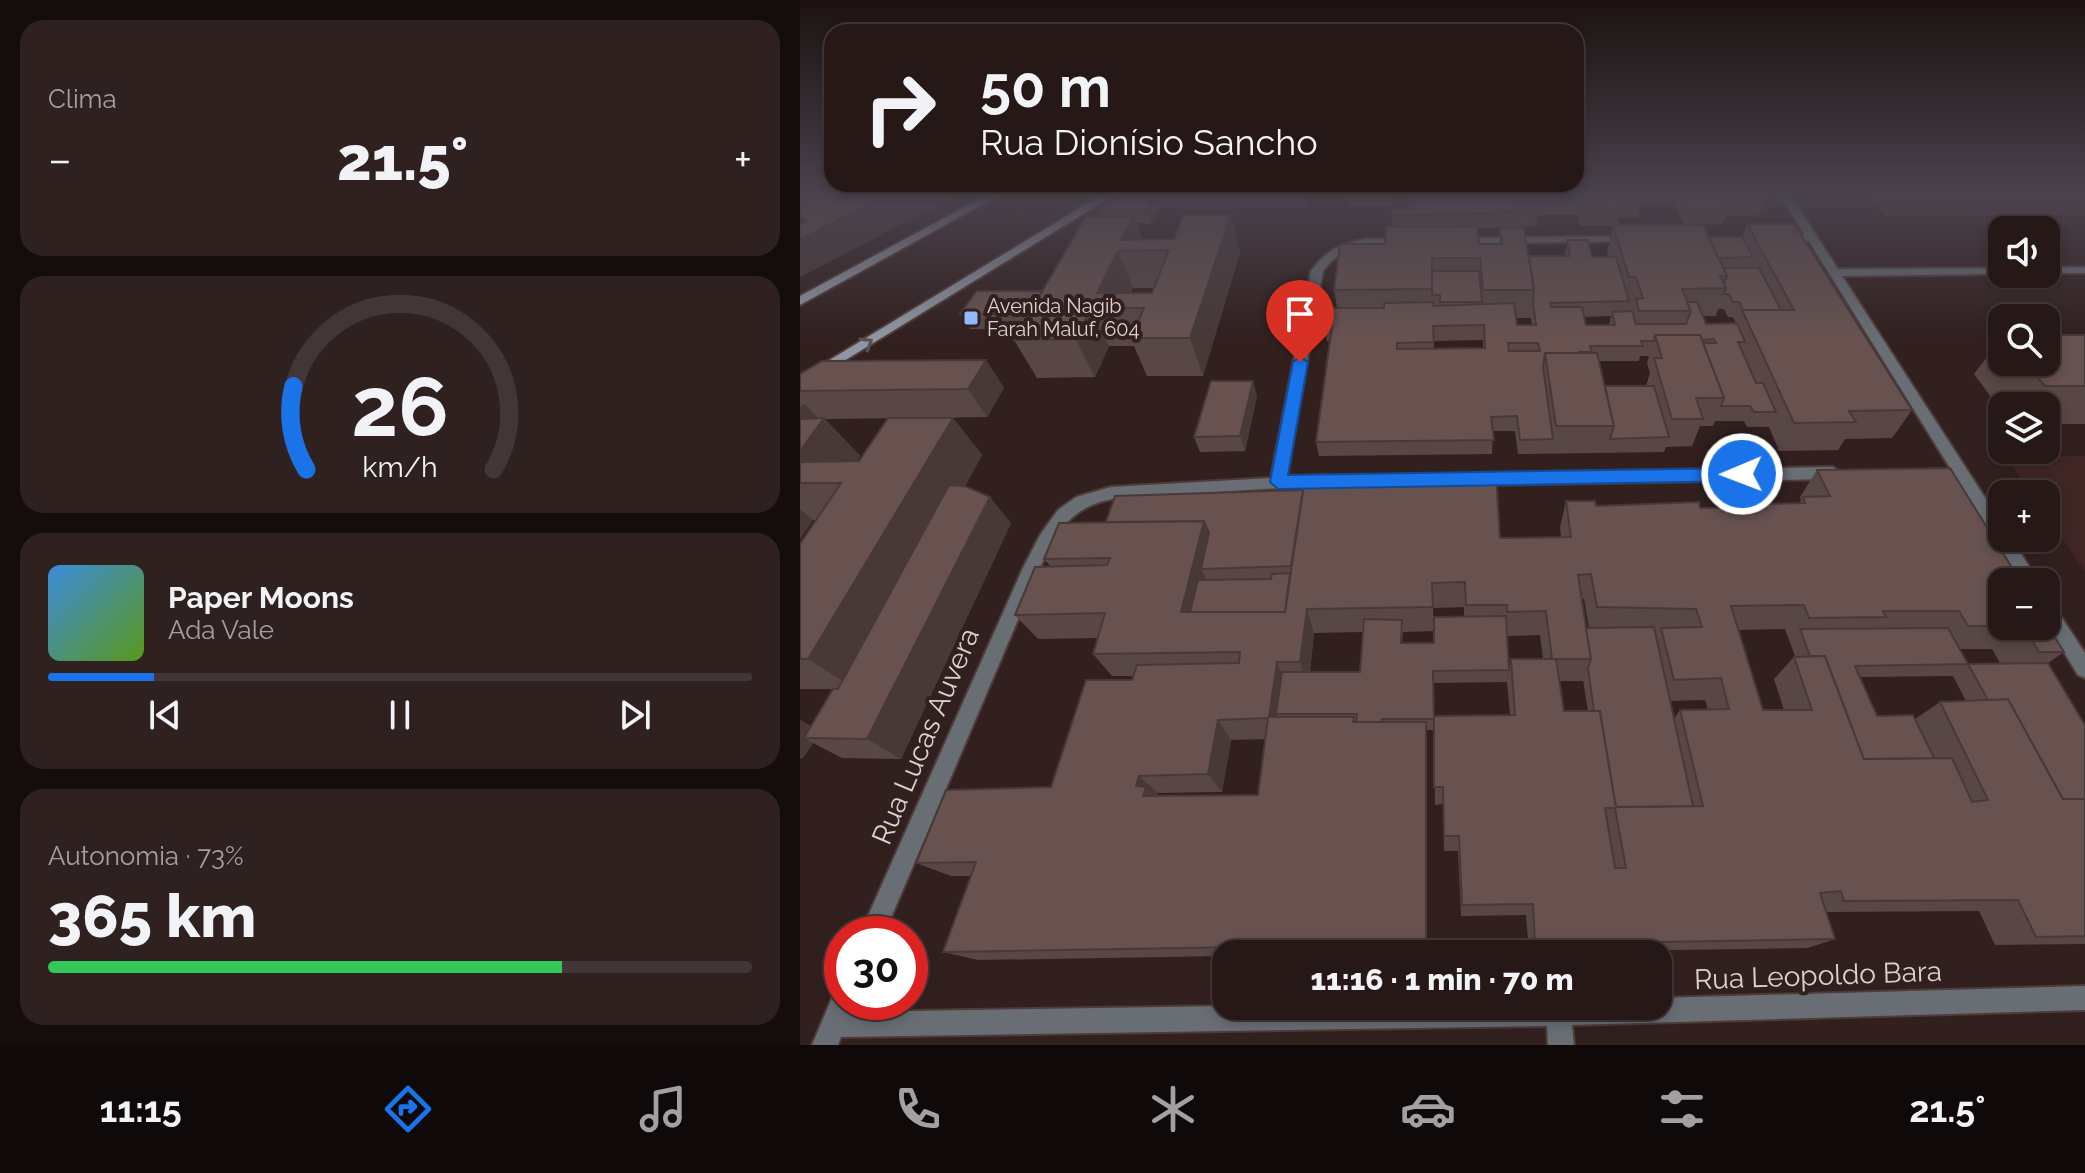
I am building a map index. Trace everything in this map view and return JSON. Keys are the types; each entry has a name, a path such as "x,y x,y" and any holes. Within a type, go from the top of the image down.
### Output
{"main road":[{"path":"800,301 911,241"},
{"path":"800,384 1034,241"}],"street":[{"path":"1450,241 1472,241"},
{"path":"1814,241 1951,471 2020,568"},
{"path":"1278,482 1317,271 1325,257 1347,246 1419,242"},
{"path":"2060,270 2085,270"},
{"path":"1834,273 1988,271"},
{"path":"1452,479 1848,472"},
{"name":"Rua Lucas Auvera","path":"880,916 990,658 1054,528 1076,504 1109,493 1134,490 1342,481"},
{"path":"2060,630 2085,669"},
{"name":"Rua Leopoldo Bara","path":"1672,1010 2085,998"},
{"name":"Rua Leopoldo Bara","path":"834,1024 1212,1018"},
{"path":"1559,1020 1561,1045"}],"shaded area":[{"path":"2060,456 2085,456 2085,571 2060,535 2060,480 2022,480 2011,464 2060,464"}],"building":[{"path":"1072,241 1222,241 1190,338 1131,338 1144,308 1091,308 1075,339 1014,340","holes":["1169,250 1152,293 1097,293 1118,251"]},
{"path":"1385,241 1479,241 1479,244 1502,244 1502,241 1526,241 1534,290 1483,290 1480,258 1432,258 1432,289 1334,290 1340,244 1385,244"},
{"path":"1567,241 1588,241 1592,257 1616,257 1629,301 1550,303 1551,307 1582,307 1586,325 1615,325 1612,312 1632,311 1636,324 1686,324 1691,311 1687,302 1697,302 1706,324 1737,323 1745,342 1738,342 1756,383 1763,383 1776,412 1754,412 1750,406 1721,406 1724,398 1703,343 1716,343 1714,339 1702,340 1700,335 1655,335 1654,341 1641,341 1643,346 1590,346 1592,352 1545,353 1543,367 1553,439 1520,440 1517,416 1491,417 1494,440 1316,442 1332,326 1324,326 1327,308 1384,308 1384,303 1433,302 1433,306 1514,303 1517,325 1536,325 1529,256 1570,256","holes":["1484,325 1485,348 1397,349 1397,343 1434,342 1433,326","1508,343 1538,343 1540,351 1509,351"]},
{"path":"1618,241 1710,241 1727,276 1720,276 1726,288 1682,289 1691,311 1639,311 1636,299 1643,298 1636,277 1629,277"},
{"path":"1711,241 1744,241 1753,257 1718,258"},
{"path":"1756,241 1805,241 1912,410 1849,411 1856,422 1794,423 1742,310 1794,310"},
{"path":"1723,268 1759,268 1781,310 1743,310 1739,302 1733,302 1729,294 1724,294 1727,276"},
{"path":"1432,271 1479,271 1482,302 1440,302 1440,295 1432,295"},
{"path":"977,291 1042,291 1029,314 960,314"},
{"path":"1655,335 1700,335 1724,398 1696,398 1703,419 1672,419 1654,358 1662,358"},
{"path":"2060,335 2085,335 2085,386 2045,386 2037,376 2060,376"},
{"path":"1545,353 1597,353 1614,426 1556,426"},
{"path":"986,360 968,389 800,391 800,374 822,361"},
{"path":"1211,381 1253,381 1240,436 1194,437"},
{"path":"1605,386 1654,386 1669,437 1610,439 1614,426"},
{"path":"824,418 800,451 800,419"},
{"path":"888,418 953,418 808,659 800,659 800,544 841,483 800,483 800,462 859,461"},
{"path":"1950,468 1988,529 1988,552 2002,552 2012,568 1988,568 1988,626 1968,626 1959,611 1883,611 1886,617 1809,618 1804,605 1731,606 1763,710 1812,710 1794,657 1825,656 1864,759 1952,758 1972,802 1988,800 1940,702 2008,699 2063,799 2085,799 2085,936 2036,937 2018,900 1844,901 1841,891 1820,893 1835,939 1535,940 1533,904 1462,905 1459,836 1444,836 1443,787 1434,787 1434,716 1515,715 1511,659 1552,659 1546,611 1507,612 1507,605 1466,605 1465,582 1432,583 1433,607 1307,609 1300,662 1277,662 1269,717 1354,717 1353,722 1426,722 1426,940 1212,940 1212,948 943,952 976,862 916,863 946,790 1051,787 1086,680 1132,680 1137,665 1239,663 1240,652 1093,654 1105,613 1015,615 1035,567 1107,565 1110,558 1044,559 1059,523 1204,521 1181,612 1285,612 1305,477 1496,475 1500,538 1571,537 1566,501 1595,501 1596,506 1699,502 1700,508 1766,508 1764,504 1805,503 1803,497 1830,496 1817,470","holes":["1591,574 1597,607 1696,609 1702,627 1661,628 1674,680 1721,678 1729,709 1680,710 1703,806 1616,807 1600,711 1564,711 1556,659 1591,659 1578,575","1268,718 1258,795 1143,796 1146,787 1136,786 1139,776 1208,774 1218,720","1605,808 1615,808 1626,868 1615,868"]},
{"path":"949,485 965,486 990,497 867,739 804,738 833,689 838,689"},
{"path":"1303,490 1291,566 1201,569 1209,533 1204,521 1106,522 1115,496"},
{"path":"1290,573 1285,612 1190,612 1198,580 1271,579 1272,574"},
{"path":"1506,616 1509,670 1433,671 1434,719 1356,722 1357,714 1276,714 1282,672 1360,672 1364,619 1402,620 1401,643 1434,643 1434,617"},
{"path":"1654,627 1693,806 1616,807 1600,711 1594,711 1586,628"},
{"path":"1948,628 1968,664 1855,666 1877,716 1913,715 1934,758 1864,759 1825,656 1810,656 1800,629"},
{"path":"2032,640 2057,640 2064,652 2039,652"},
{"path":"2048,663 2085,725 2085,799 2063,799 2008,699 1988,700 1968,664"}],"place":[{"name":"Avenida Nagib Farah Maluf, 604","path":"971,318"}],"route":[{"path":"1300,362 1278,482 1742,474"}]}
